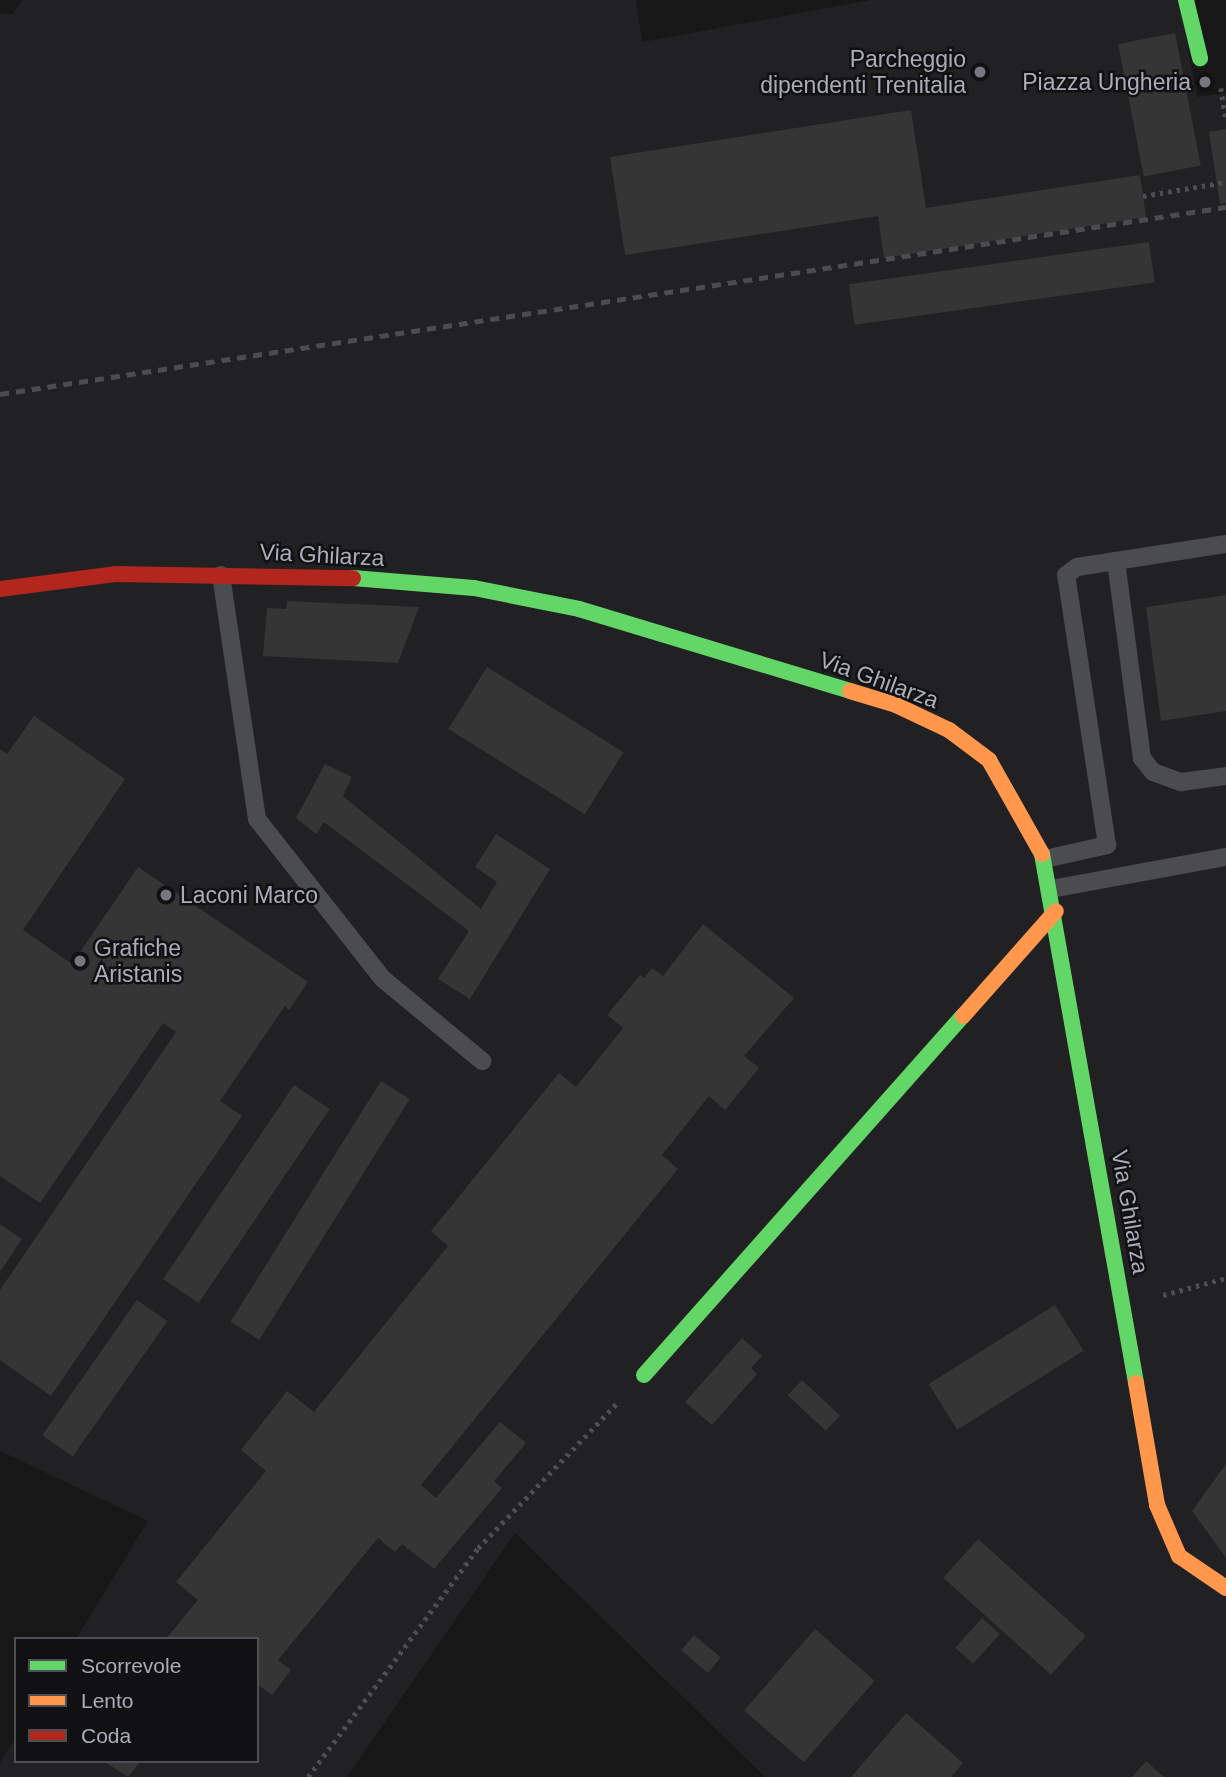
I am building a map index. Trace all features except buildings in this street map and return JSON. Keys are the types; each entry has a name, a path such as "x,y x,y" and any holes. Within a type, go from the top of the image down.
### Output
{"street":[{"path":"1186,0 1200,58"},
{"name":"Via Ghilarza","path":"0,589 115,574 320,575 474,588 579,609 895,705 949,730 989,760 1045,859 1157,1504 1179,1556 1226,1588"},
{"path":"644,1375 1056,911"}],"lane":[{"path":"1045,859 1107,845 1066,575 1077,567 1226,544"},
{"path":"1116,561 1142,758 1153,772 1181,782 1226,776"},
{"path":"221,575 257,819 383,979 482,1061"},
{"path":"1051,890 1226,857"}],"path":[{"path":"1221,85 1226,118"},
{"path":"1143,196 1226,182"},
{"path":"1163,1295 1226,1278"},
{"path":"308,1777 478,1548 644,1375"}],"shaded area":[{"path":"22,0 636,0 642,42 870,0 1179,0 1197,97 1226,93 1226,1777 765,1777 515,1533 347,1777 0,1777 0,1763 14,1740 14,1763 259,1763 259,1637 77,1637 148,1521 0,1451 0,14 13,14"}],"railway":[{"path":"0,394 1226,207"}],"traffic: fast":[{"path":"1186,0 1200,58"},
{"path":"353,578 474,588 579,609 850,691"},
{"path":"1042,854 1136,1383"},
{"path":"644,1375 963,1016"}],"traffic: slow":[{"path":"850,691 896,705 949,730 989,760 1042,854"},
{"path":"963,1016 1056,911"},
{"path":"1136,1383 1157,1505 1179,1556 1226,1588"}],"traffic: jam":[{"path":"0,589 115,574 353,578"}],"place":[{"name":"Parcheggio dipendenti Trenitalia","path":"980,72"},
{"name":"Piazza Ungheria","path":"1205,82"},
{"name":"Laconi Marco","path":"166,895"},
{"name":"Grafiche Aristanis","path":"80,961"}]}
